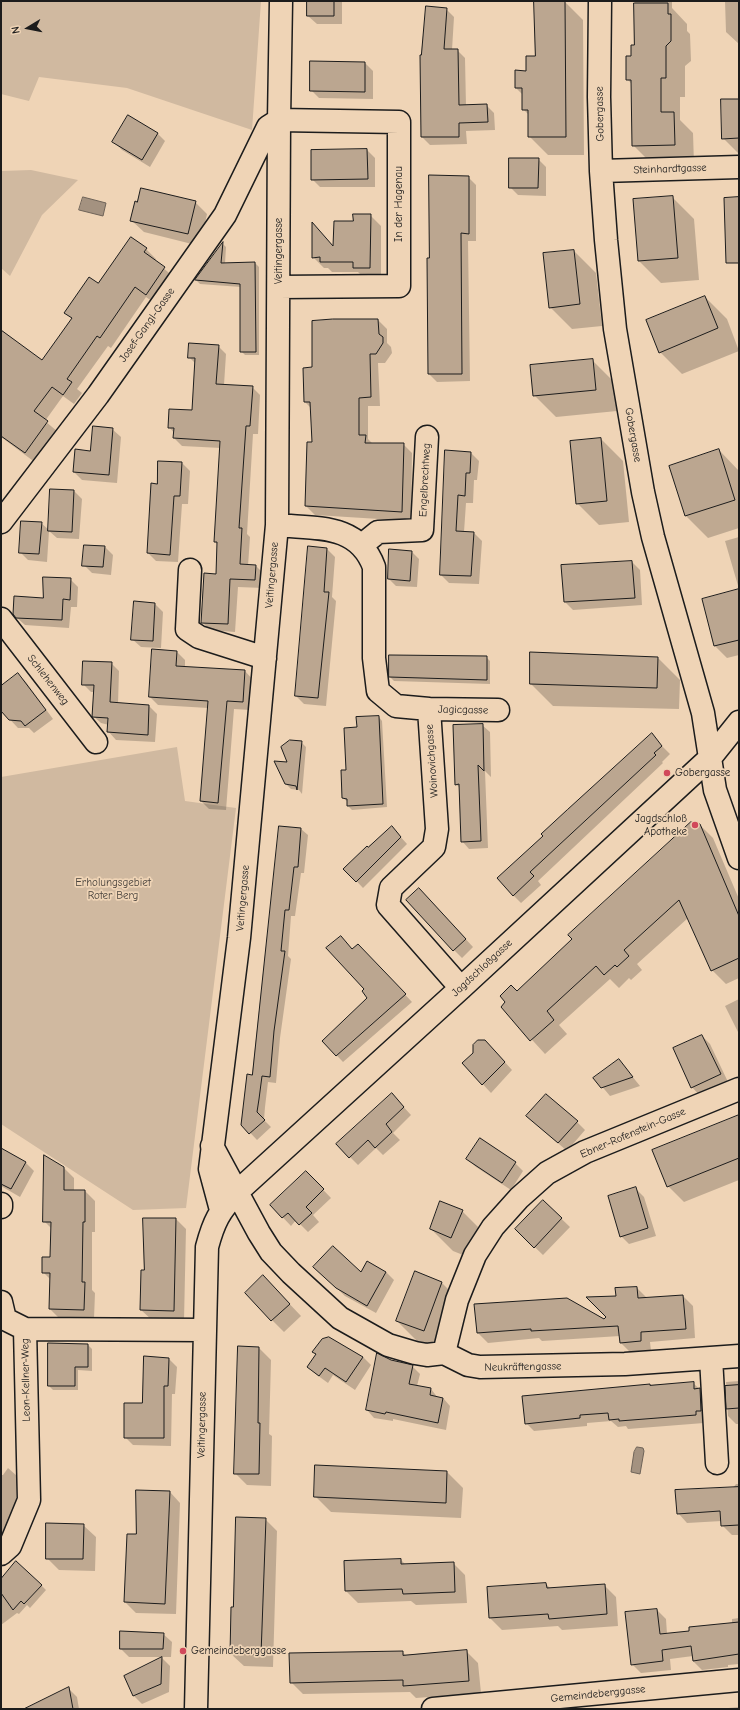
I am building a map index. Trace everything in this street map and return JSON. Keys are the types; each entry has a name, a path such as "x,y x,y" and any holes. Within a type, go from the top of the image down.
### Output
{"street":[{"name":"Veitingergasse","path":"196,1709 207,1247 212,1226 221,1210 216,1196 210,1169 239,938 277,524 279,120 282,1"},
{"name":"Gobergasse","path":"600,1 599,97 601,171 615,329 643,492 653,537 703,714 711,757 714,790 739,858"},
{"name":"In der Hagenau","path":"279,120 399,122 399,286 279,287"},
{"name":"Josef-Gangl-Gasse","path":"1,522 98,395 220,221 268,127 279,120"},
{"name":"Steinhardtgasse","path":"601,171 739,168"},
{"name":"Engelbrechtweg","path":"362,545 378,532 422,530 427,437"},
{"name":"Woinovichgasse","path":"277,524 334,530 349,536 362,545 370,555 374,567 374,658 378,691 396,706 429,709 437,829 434,847 391,888 388,905 461,988"},
{"path":"190,570 187,629 199,637 265,658"},
{"name":"Schlehenweg","path":"1,619 96,742"},
{"name":"Jagicgasse","path":"429,709 498,710"},
{"name":"Jagdschloßgasse","path":"221,1210 237,1192 711,757 739,722"},
{"name":"Ebner-Rofenstein-Gasse","path":"444,1353 456,1300 475,1255 493,1227 519,1198 547,1173 585,1152 739,1090"},
{"path":"212,1146 259,1233 271,1252 291,1273 340,1318 388,1345 415,1354 427,1355 444,1353"},
{"path":"1,1302 5,1319 25,1329"},
{"name":"Leon-Kellner-Weg","path":"1,1554 10,1546 29,1500 25,1329 204,1330"},
{"name":"Neukräftengasse","path":"444,1353 468,1365 480,1368 625,1364 739,1356"},
{"path":"710,1358 717,1463"},
{"name":"Gemeindeberggasse","path":"433,1709 739,1680"}],"green space":[{"path":"1,1 261,1 252,130 127,88 39,77 29,101 1,94"},
{"path":"31,170 78,180 42,215 10,276 1,268 1,171"},
{"name":"Erholungsgebiet Roter Berg","path":"177,747 185,801 236,808 186,1208 133,1210 1,1124 1,777"}],"shaded area":[{"path":"83,197 106,203 103,216 79,210"},
{"path":"637,1447 643,1448 644,1451 640,1474 631,1472 634,1452"}],"building":[{"path":"307,1 334,1 334,16 307,16"},
{"path":"534,1 565,1 566,137 528,137 528,110 522,110 522,88 515,88 515,70 526,71 526,56 535,56"},
{"path":"634,3 668,3 668,14 671,14 671,41 666,46 666,78 661,78 661,112 674,112 675,145 632,146 631,80 626,80 626,56 631,56 631,45 634,45"},
{"path":"426,6 447,8 444,49 458,49 459,105 487,104 488,122 459,123 459,137 421,137 420,55"},
{"path":"310,61 365,62 365,92 310,91"},
{"path":"721,99 739,99 739,138 722,139"},
{"path":"128,115 158,133 142,160 112,142"},
{"path":"367,149 368,179 311,180 311,150"},
{"path":"509,158 539,158 538,188 509,188"},
{"path":"429,175 469,176 469,234 461,233 462,374 428,374 427,258 429,258"},
{"path":"141,188 196,201 188,234 130,221 135,201 137,202"},
{"path":"673,196 678,258 638,261 633,199"},
{"path":"739,197 739,263 726,263 724,198"},
{"path":"353,214 371,214 370,268 353,268 353,262 320,262 320,257 312,258 312,222 333,246 334,221 353,221"},
{"path":"131,237 147,248 144,252 165,267 146,295 135,287 100,338 97,336 67,379 72,382 63,395 52,387 34,411 48,421 25,453 1,436 1,330 42,360 72,318 64,313 89,277 98,283"},
{"path":"223,242 221,263 255,262 256,352 240,352 240,284 195,280"},
{"path":"574,250 580,304 549,308 543,253"},
{"path":"705,296 718,328 659,353 646,320"},
{"path":"333,319 378,319 379,334 383,337 383,343 376,354 370,354 371,397 359,398 359,435 366,435 365,443 404,443 402,512 305,506 307,442 312,442 310,402 304,402 303,368 312,367 312,321"},
{"path":"189,343 219,345 216,384 253,386 250,426 246,426 239,528 242,528 240,564 256,565 255,580 230,579 228,624 201,623 204,573 216,574 217,542 214,542 220,441 173,438 174,428 168,428 169,409 192,410 195,358 188,358"},
{"path":"593,359 596,390 533,396 530,365"},
{"path":"93,426 113,428 109,475 73,472 75,449 90,451"},
{"path":"601,438 607,501 576,504 570,441"},
{"path":"719,449 735,500 685,516 669,466"},
{"path":"445,450 471,452 470,473 466,473 465,496 458,495 456,531 474,532 471,576 440,575"},
{"path":"158,461 182,462 180,496 174,496 170,555 147,553 151,483 157,484"},
{"path":"50,489 74,490 72,532 48,531"},
{"path":"21,521 42,522 39,554 19,553"},
{"path":"84,545 105,546 103,567 82,566"},
{"path":"308,546 327,548 324,592 329,592 318,698 295,696"},
{"path":"389,549 412,551 410,581 388,579"},
{"path":"632,561 635,598 564,602 561,565"},
{"path":"43,577 71,578 70,600 63,599 62,620 16,618 13,614 14,596 43,598"},
{"path":"739,589 739,640 714,646 702,599"},
{"path":"134,601 155,603 153,641 131,640"},
{"path":"152,649 177,651 176,666 245,670 243,702 227,701 218,803 200,801 208,701 149,697"},
{"path":"530,652 658,657 657,688 530,684"},
{"path":"389,655 487,656 487,680 389,677"},
{"path":"83,661 112,662 110,702 149,705 148,735 107,732 108,718 92,717 94,685 82,685"},
{"path":"18,673 46,710 25,726 21,721 9,720 1,711 1,686"},
{"path":"379,716 383,804 347,806 347,799 342,798 341,770 346,770 344,728 357,727 356,717"},
{"path":"483,724 484,771 478,765 481,841 461,842 459,784 455,785 453,725"},
{"path":"652,733 662,746 654,753 656,755 530,872 534,876 513,896 497,878 543,836 541,834"},
{"path":"290,740 302,741 297,790 296,786 285,784 274,761 287,762 281,747"},
{"path":"691,822 700,824 739,916 739,958 711,971 679,900 624,950 629,956 617,967 615,965 604,975 596,966 547,1011 554,1020 530,1041 501,1007 505,1002 500,996 511,985 517,991 572,939 568,935"},
{"path":"279,826 301,828 298,867 294,867 289,910 285,910 281,951 285,951 274,1031 270,1077 262,1076 257,1112 265,1120 249,1134 241,1125 247,1074 252,1075"},
{"path":"392,826 401,837 356,882 343,869 367,846 368,847"},
{"path":"419,888 466,939 453,951 406,900"},
{"path":"341,936 352,949 358,944 406,994 336,1056 322,1041 367,998 362,991 364,989 326,948"},
{"path":"702,1035 721,1074 691,1088 673,1048"},
{"path":"478,1040 485,1040 505,1062 482,1085 462,1063 473,1053 473,1045"},
{"path":"619,1059 633,1077 601,1088 593,1078"},
{"path":"392,1093 404,1107 386,1124 392,1132 375,1148 368,1140 349,1158 336,1144"},
{"path":"546,1094 578,1121 558,1143 526,1116"},
{"path":"739,1115 739,1158 667,1187 652,1150"},
{"path":"480,1138 516,1162 502,1183 466,1159"},
{"path":"1,1148 26,1162 11,1189 1,1184"},
{"path":"44,1155 64,1167 64,1190 85,1190 82,1282 85,1282 84,1310 49,1309 50,1273 42,1273 42,1257 50,1257 51,1222 43,1222"},
{"path":"306,1171 324,1189 306,1207 312,1213 299,1225 288,1213 282,1218 270,1205"},
{"path":"636,1187 648,1228 620,1237 608,1196"},
{"path":"543,1200 562,1218 534,1248 515,1229"},
{"path":"440,1201 463,1210 451,1238 430,1229"},
{"path":"143,1218 176,1218 174,1311 140,1310 141,1270 144,1270"},
{"path":"333,1246 361,1272 367,1261 386,1272 367,1306 336,1288 313,1267"},
{"path":"415,1271 442,1282 424,1331 396,1321"},
{"path":"263,1275 290,1304 271,1321 245,1293"},
{"path":"637,1287 638,1298 683,1295 686,1329 641,1332 641,1341 620,1343 618,1326 531,1331 531,1329 477,1333 474,1304 567,1298 604,1319 606,1317 586,1297 616,1296 615,1288"},
{"path":"329,1337 363,1357 346,1382 325,1368 319,1376 307,1367 316,1354 312,1352 322,1339"},
{"path":"48,1343 88,1344 88,1367 75,1367 75,1386 48,1386"},
{"path":"238,1346 259,1347 259,1474 234,1474"},
{"path":"377,1353 391,1360 413,1365 409,1384 431,1388 430,1395 443,1398 438,1423 386,1412 385,1414 366,1410"},
{"path":"144,1356 169,1358 168,1386 164,1386 164,1438 124,1438 124,1403 142,1403"},
{"path":"694,1382 694,1389 700,1388 701,1411 696,1411 696,1415 619,1421 619,1419 609,1420 608,1413 580,1415 580,1418 525,1424 522,1396 650,1384"},
{"path":"739,1385 739,1408 726,1409 725,1386"},
{"path":"315,1465 447,1471 446,1503 314,1497"},
{"path":"739,1487 739,1525 721,1526 720,1511 677,1514 675,1490"},
{"path":"136,1490 170,1491 165,1604 124,1602 127,1534 136,1534"},
{"path":"236,1517 266,1518 261,1655 230,1654"},
{"path":"46,1523 84,1524 83,1559 46,1559"},
{"path":"401,1559 401,1564 454,1562 455,1592 403,1594 402,1589 345,1591 344,1561"},
{"path":"16,1561 42,1585 24,1604 21,1601 13,1610 1,1593 1,1579"},
{"path":"546,1583 547,1588 605,1584 607,1614 549,1619 548,1614 489,1618 487,1587"},
{"path":"657,1609 660,1634 689,1631 689,1627 739,1622 739,1654 693,1661 691,1646 662,1650 663,1661 631,1665 625,1612"},
{"path":"120,1631 164,1633 163,1649 120,1649"},
{"path":"467,1650 469,1681 403,1686 403,1680 290,1683 289,1653 403,1651 403,1655"},
{"path":"162,1657 161,1684 133,1696 124,1676"},
{"path":"69,1687 73,1709 24,1709"}],"place":[{"name":"Gobergasse","path":"667,773"},
{"name":"Jagdschloß Apotheke","path":"695,825"},
{"name":"Gemeindeberggasse","path":"183,1651"}]}
